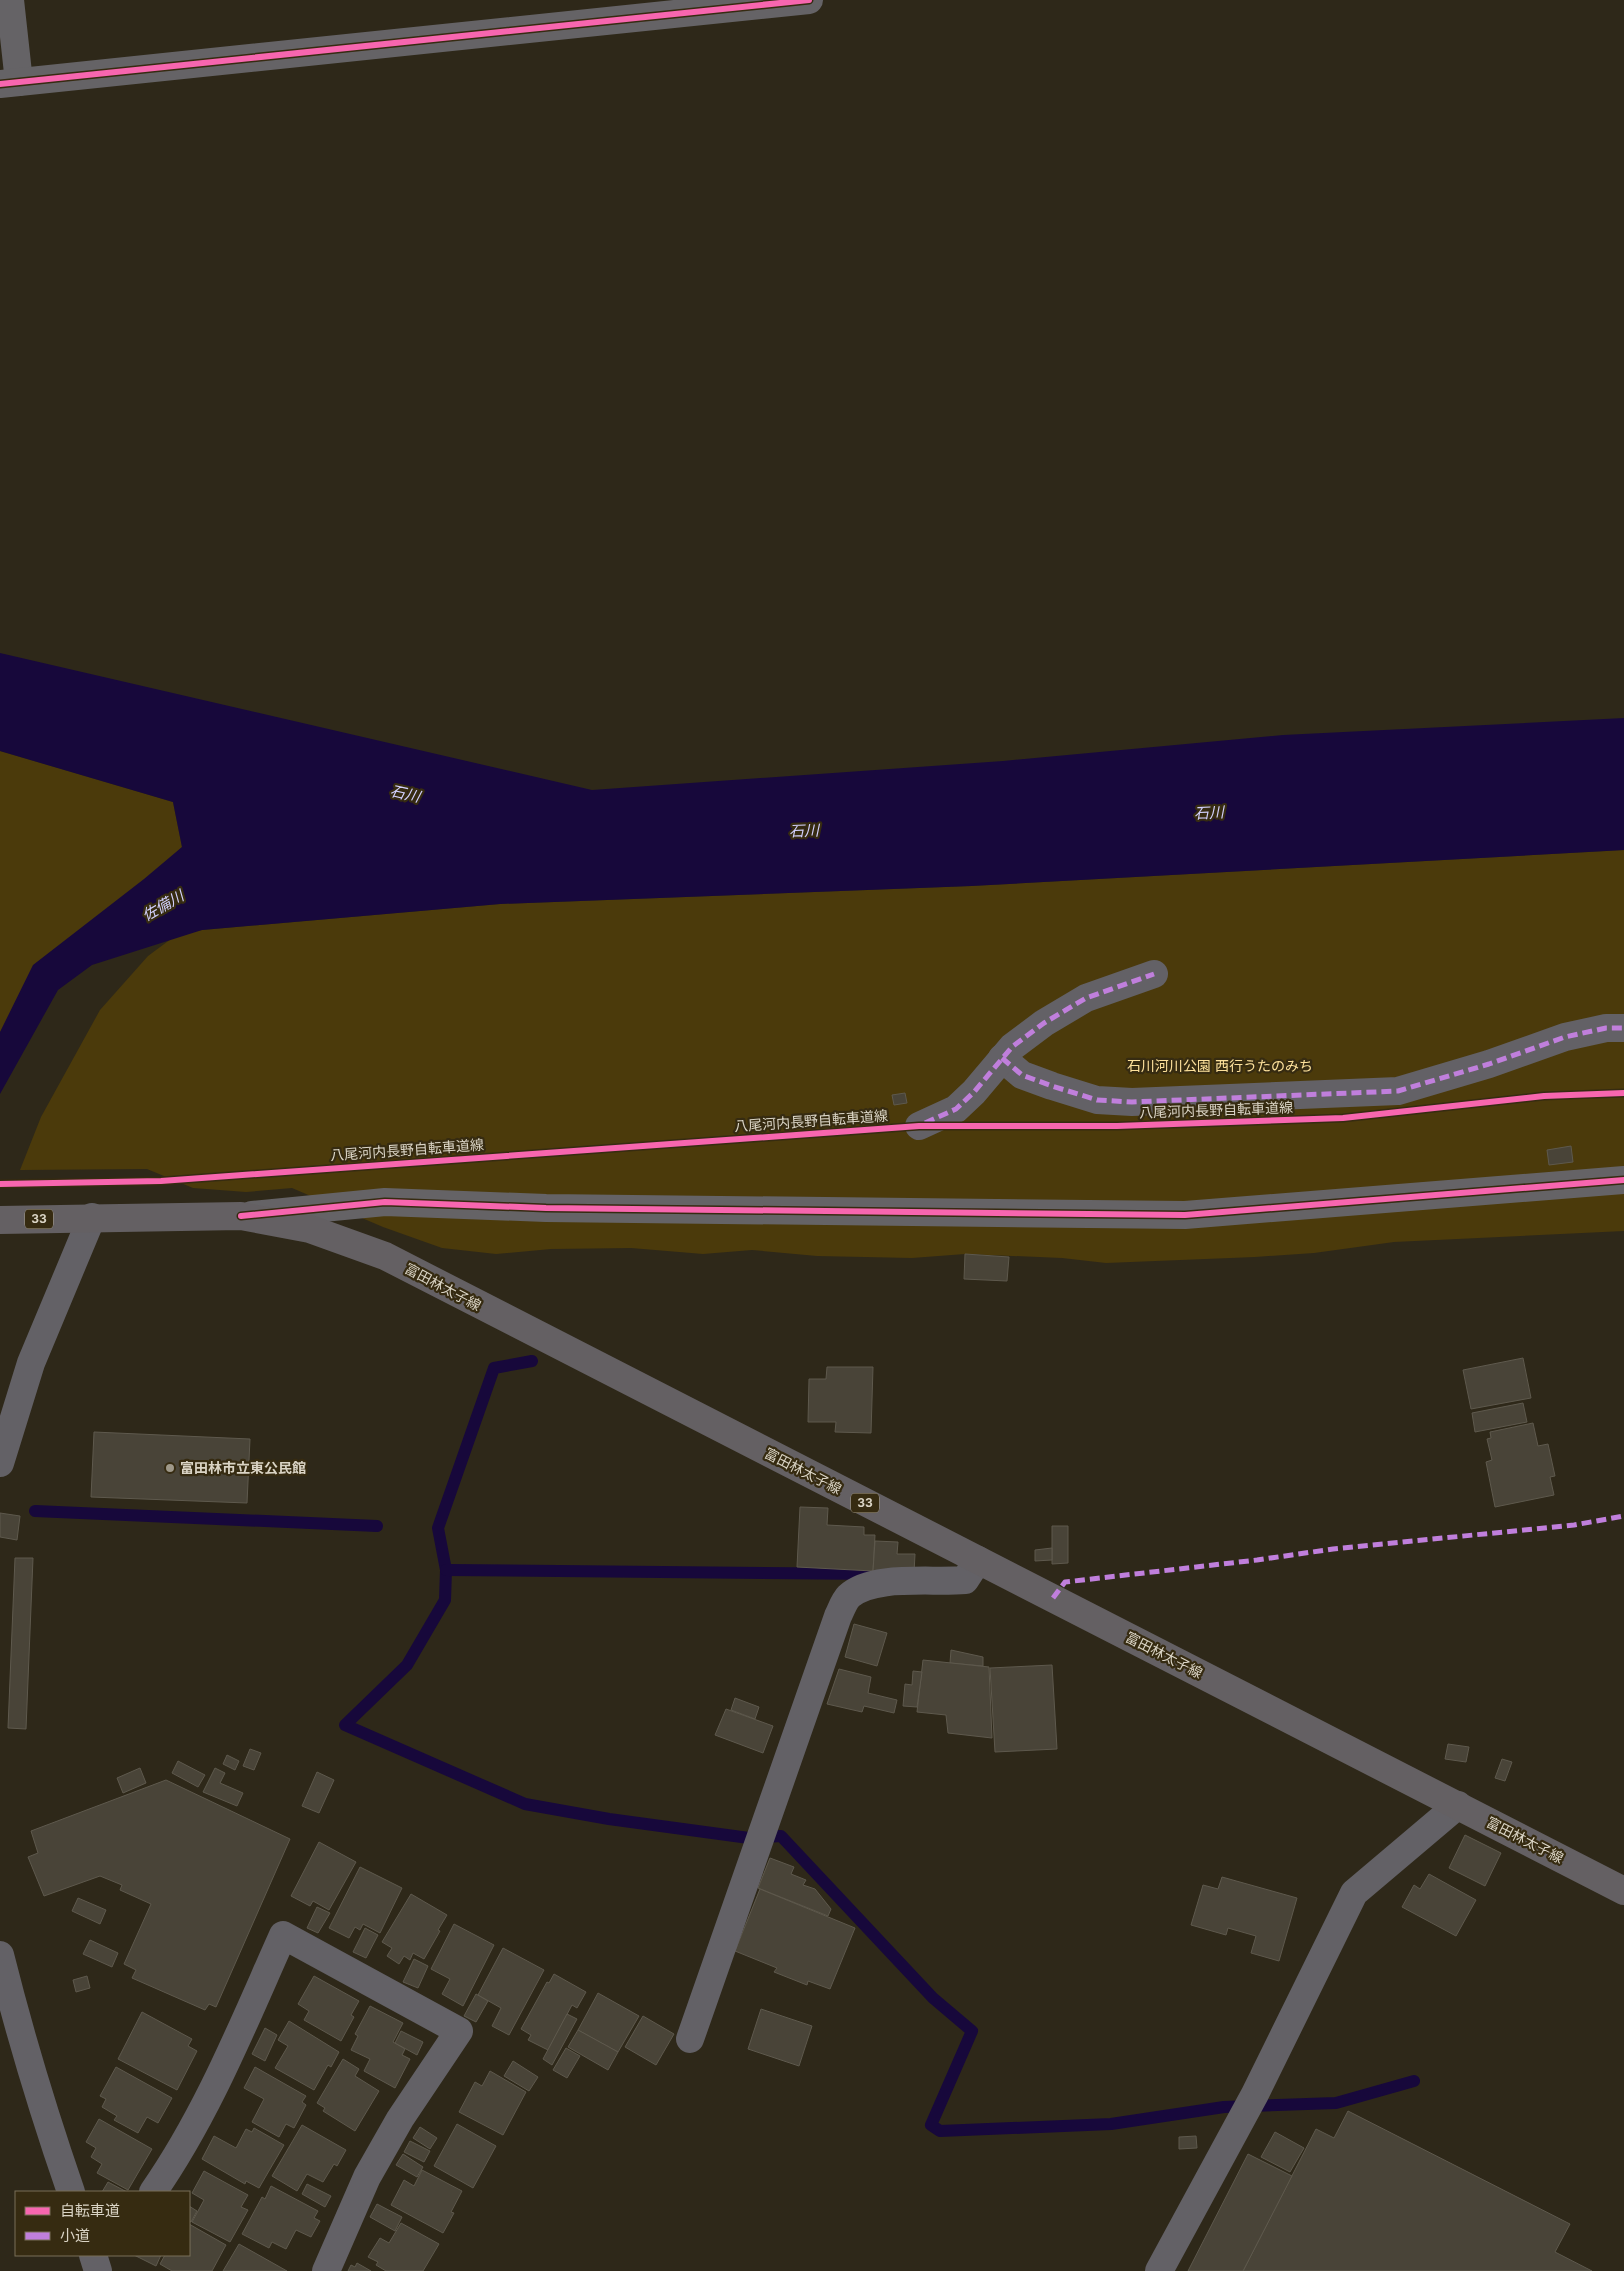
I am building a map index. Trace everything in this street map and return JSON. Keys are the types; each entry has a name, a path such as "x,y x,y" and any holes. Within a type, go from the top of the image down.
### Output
{"main road":[{"name":"富田林太子線","path":"0,1220 241,1216 310,1229 384,1256 1624,1890"}],"street":[{"path":"10,0 10,83 809,0"},
{"path":"919,1126 956,1109 974,1092 1012,1047 1044,1023 1086,998 1154,974"},
{"path":"1002,1058 1022,1074 1097,1100 1132,1102 1398,1092 1489,1064 1565,1036 1606,1028 1624,1028"},
{"path":"241,1216 385,1202 566,1208 1185,1216 1624,1180"},
{"path":"0,1463 31,1363 85,1218"},
{"path":"690,2039 831,1635 847,1597 859,1589 877,1582 965,1580 978,1560"},
{"path":"1160,2271 1255,2094 1354,1893 1458,1805"},
{"path":"154,2191 177,2158 197,2120 283,1935 459,2032 400,2119 367,2177 326,2271"},
{"path":"0,1955 17,2025 71,2191"},
{"path":"93,2256 98,2271"}],"green space":[{"path":"0,751 173,802 182,847 0,1032"},
{"name":"石川河川公園 西行うたのみち","path":"1624,850 1624,1231 1394,1242 1314,1253 1106,1263 1062,1258 965,1254 912,1258 817,1256 752,1250 703,1254 631,1248 551,1249 496,1254 442,1248 383,1227 292,1188 246,1192 193,1188 147,1169 20,1170 41,1117 100,1010 148,956 175,936 202,930 500,904 971,886"}],"water":[{"path":"0,653 592,790 1003,761 1283,735 1624,718 1624,850 971,886 500,904 202,930 92,965 58,990 0,1094 0,1032 33,965 182,847 173,802 0,751"}],"building":[{"path":"905,1093 907,1103 894,1105 892,1095"},
{"path":"1571,1146 1573,1162 1549,1165 1547,1150"},
{"path":"965,1254 1009,1257 1007,1281 964,1279"},
{"path":"1523,1358 1531,1398 1471,1409 1463,1370"},
{"path":"827,1367 873,1367 871,1433 835,1432 836,1422 808,1422 809,1379 826,1379"},
{"path":"1523,1403 1527,1422 1475,1432 1472,1413"},
{"path":"1533,1423 1538,1446 1548,1444 1555,1476 1550,1477 1554,1495 1495,1507 1486,1462 1492,1460 1487,1439 1491,1438 1490,1432"},
{"name":"富田林市立東公民館","path":"94,1432 250,1439 247,1503 91,1497"},
{"path":"800,1507 828,1508 827,1525 864,1527 864,1535 875,1535 873,1571 797,1567"},
{"path":"0,1513 20,1516 17,1540 0,1537"},
{"path":"1052,1526 1068,1526 1068,1563 1052,1564"},
{"path":"875,1541 898,1542 897,1554 915,1554 914,1573 873,1571"},
{"path":"1052,1548 1052,1560 1035,1561 1035,1550"},
{"path":"15,1558 33,1558 26,1729 8,1728"},
{"path":"854,1624 887,1633 877,1666 845,1657"},
{"path":"951,1650 983,1657 983,1666 950,1663"},
{"path":"923,1660 989,1667 992,1738 948,1733 946,1715 917,1712"},
{"path":"1052,1665 1057,1749 995,1752 990,1668"},
{"path":"839,1669 871,1677 868,1693 897,1700 894,1713 864,1706 862,1712 827,1704"},
{"path":"913,1671 922,1672 917,1707 903,1706 905,1684 912,1685"},
{"path":"735,1698 759,1707 755,1719 731,1710"},
{"path":"726,1709 773,1726 763,1753 715,1735"},
{"path":"1448,1744 1469,1747 1466,1762 1445,1759"},
{"path":"250,1749 261,1753 254,1770 243,1766"},
{"path":"227,1755 239,1761 235,1770 223,1764"},
{"path":"1502,1759 1512,1762 1505,1781 1495,1778"},
{"path":"178,1761 205,1775 198,1787 172,1773"},
{"path":"140,1768 146,1783 123,1793 117,1778"},
{"path":"215,1768 225,1773 220,1783 243,1793 237,1806 203,1792"},
{"path":"317,1772 334,1780 319,1813 302,1806"},
{"path":"166,1780 290,1839 216,2007 209,2004 205,2010 132,1978 136,1970 124,1964 151,1904 120,1890 122,1885 100,1876 44,1896 28,1857 38,1853 31,1831"},
{"path":"1465,1835 1501,1853 1485,1886 1449,1868"},
{"path":"319,1842 356,1862 329,1910 313,1901 310,1906 291,1896"},
{"path":"770,1858 794,1867 791,1874 806,1880 803,1885 815,1889 831,1909 828,1916 758,1888"},
{"path":"360,1867 402,1888 380,1933 363,1924 360,1930 355,1927 349,1938 329,1928"},
{"path":"1429,1874 1476,1900 1456,1936 1402,1907 1414,1885 1420,1889"},
{"path":"1222,1877 1297,1898 1279,1961 1251,1953 1256,1936 1228,1928 1226,1935 1191,1925 1203,1885 1218,1889"},
{"path":"760,1889 855,1928 830,1989 808,1981 807,1985 774,1972 777,1968 735,1951"},
{"path":"411,1894 447,1915 424,1959 413,1953 410,1960 404,1956 399,1964 387,1956 392,1948 382,1942"},
{"path":"78,1898 106,1910 100,1924 72,1911"},
{"path":"317,1907 330,1913 318,1933 307,1928"},
{"path":"454,1924 494,1945 463,2006 442,1994 450,1979 431,1969"},
{"path":"365,1928 378,1935 366,1958 353,1952"},
{"path":"90,1940 118,1953 112,1967 83,1954"},
{"path":"503,1948 544,1970 509,2035 492,2026 501,2008 478,1995"},
{"path":"414,1959 428,1966 418,1988 403,1982"},
{"path":"554,1974 586,1992 577,2008 572,2005 548,2050 528,2040 531,2035 521,2029 547,1982 549,1983"},
{"path":"87,1976 90,1988 76,1992 73,1980"},
{"path":"314,1976 359,2001 351,2015 354,2017 341,2041 304,2020 309,2011 298,2004"},
{"path":"598,1993 639,2016 618,2052 578,2030"},
{"path":"476,1994 488,2001 476,2022 464,2016"},
{"path":"370,2006 403,2023 393,2042 405,2049 402,2055 410,2059 395,2088 364,2071 370,2059 351,2050 358,2036 355,2034"},
{"path":"761,2009 812,2026 799,2066 748,2049"},
{"path":"142,2012 192,2039 188,2046 197,2051 177,2090 118,2059"},
{"path":"567,2014 577,2019 552,2065 543,2059"},
{"path":"643,2016 674,2034 656,2065 625,2047"},
{"path":"289,2021 339,2052 331,2067 328,2065 314,2090 275,2068 288,2046 278,2040"},
{"path":"265,2028 277,2035 265,2061 252,2054"},
{"path":"578,2030 618,2052 608,2070 568,2047"},
{"path":"401,2031 423,2042 417,2055 395,2043"},
{"path":"566,2048 580,2056 567,2078 553,2070"},
{"path":"343,2059 359,2069 355,2076 379,2091 355,2131 323,2111 325,2108 317,2103"},
{"path":"513,2061 538,2077 529,2091 504,2076"},
{"path":"116,2067 172,2098 158,2123 147,2117 138,2133 114,2120 117,2116 102,2107 106,2099 100,2096"},
{"path":"255,2067 306,2096 302,2102 306,2105 294,2128 286,2124 279,2137 252,2122 264,2099 244,2088"},
{"path":"490,2071 526,2092 503,2135 459,2112 475,2082 482,2086"},
{"path":"1348,2111 1570,2224 1555,2252 1592,2271 1243,2271 1316,2129 1334,2138"},
{"path":"99,2119 152,2149 128,2190 97,2173 102,2164 91,2157 96,2148 86,2142"},
{"path":"457,2124 496,2146 473,2188 434,2166"},
{"path":"302,2125 346,2150 337,2166 334,2164 323,2182 307,2174 297,2191 272,2176"},
{"path":"420,2127 437,2138 430,2149 413,2138"},
{"path":"254,2128 284,2145 259,2188 246,2181 245,2184 202,2159 214,2136 236,2148 246,2129 252,2132"},
{"path":"1275,2132 1304,2148 1290,2172 1261,2157"},
{"path":"1196,2136 1197,2148 1179,2149 1179,2137"},
{"path":"410,2141 430,2151 424,2162 404,2152"},
{"path":"403,2154 423,2167 417,2177 396,2165"},
{"path":"1248,2154 1292,2176 1243,2271 1188,2271"},
{"path":"422,2170 462,2191 451,2212 454,2213 443,2233 391,2205 404,2180 414,2186"},
{"path":"204,2171 248,2195 241,2207 248,2210 230,2242 192,2222 204,2200 192,2193"},
{"path":"108,2182 125,2191 103,2191"},
{"path":"307,2184 331,2196 325,2207 302,2194"},
{"path":"271,2186 318,2211 314,2218 320,2221 311,2237 296,2230 286,2249 272,2242 269,2248 242,2234 262,2197 265,2199"},
{"path":"377,2204 402,2217 395,2231 370,2217"},
{"path":"190,2207 197,2211 190,2222"},
{"path":"401,2223 439,2244 423,2271 386,2271 376,2265 378,2262 368,2257 380,2238 389,2243"},
{"path":"190,2225 226,2245 212,2271 172,2271 160,2264 164,2256 190,2256"},
{"path":"239,2244 287,2271 223,2271"},
{"path":"136,2256 161,2256 156,2266"},
{"path":"357,2263 371,2271 348,2271 351,2265 355,2267"}],"waterway":[{"path":"532,1361 494,1368 438,1528 446,1570 445,1600 407,1665 345,1725 525,1804 609,1819 749,1838 781,1836 933,1998 972,2031 931,2125 940,2131 1111,2124 1224,2107 1336,2103 1414,2081"},
{"path":"35,1511 377,1526"},
{"path":"446,1570 878,1574"}],"marked path":[{"path":"925,1123 956,1109 974,1092 1012,1047 1044,1023 1086,998 1154,974"},
{"path":"1002,1058 1022,1075 1097,1100 1132,1102 1398,1091 1489,1064 1565,1037 1606,1028 1624,1028"},
{"path":"1053,1598 1065,1582 1257,1560 1333,1549 1574,1525 1624,1516"}],"cycle path":[{"path":"0,84 809,0"},
{"name":"八尾河内長野自転車道線","path":"0,1184 161,1181 919,1126 1117,1126 1343,1118 1544,1096 1624,1093"},
{"path":"241,1216 385,1202 546,1208 1185,1215 1624,1180"}],"place":[{"name":"富田林市立東公民館","path":"170,1468"}],"water label":[{"name":"石川","path":"405,794"},
{"name":"石川","path":"1209,813"},
{"name":"石川","path":"804,831"},
{"name":"佐備川","path":"163,906"}]}
